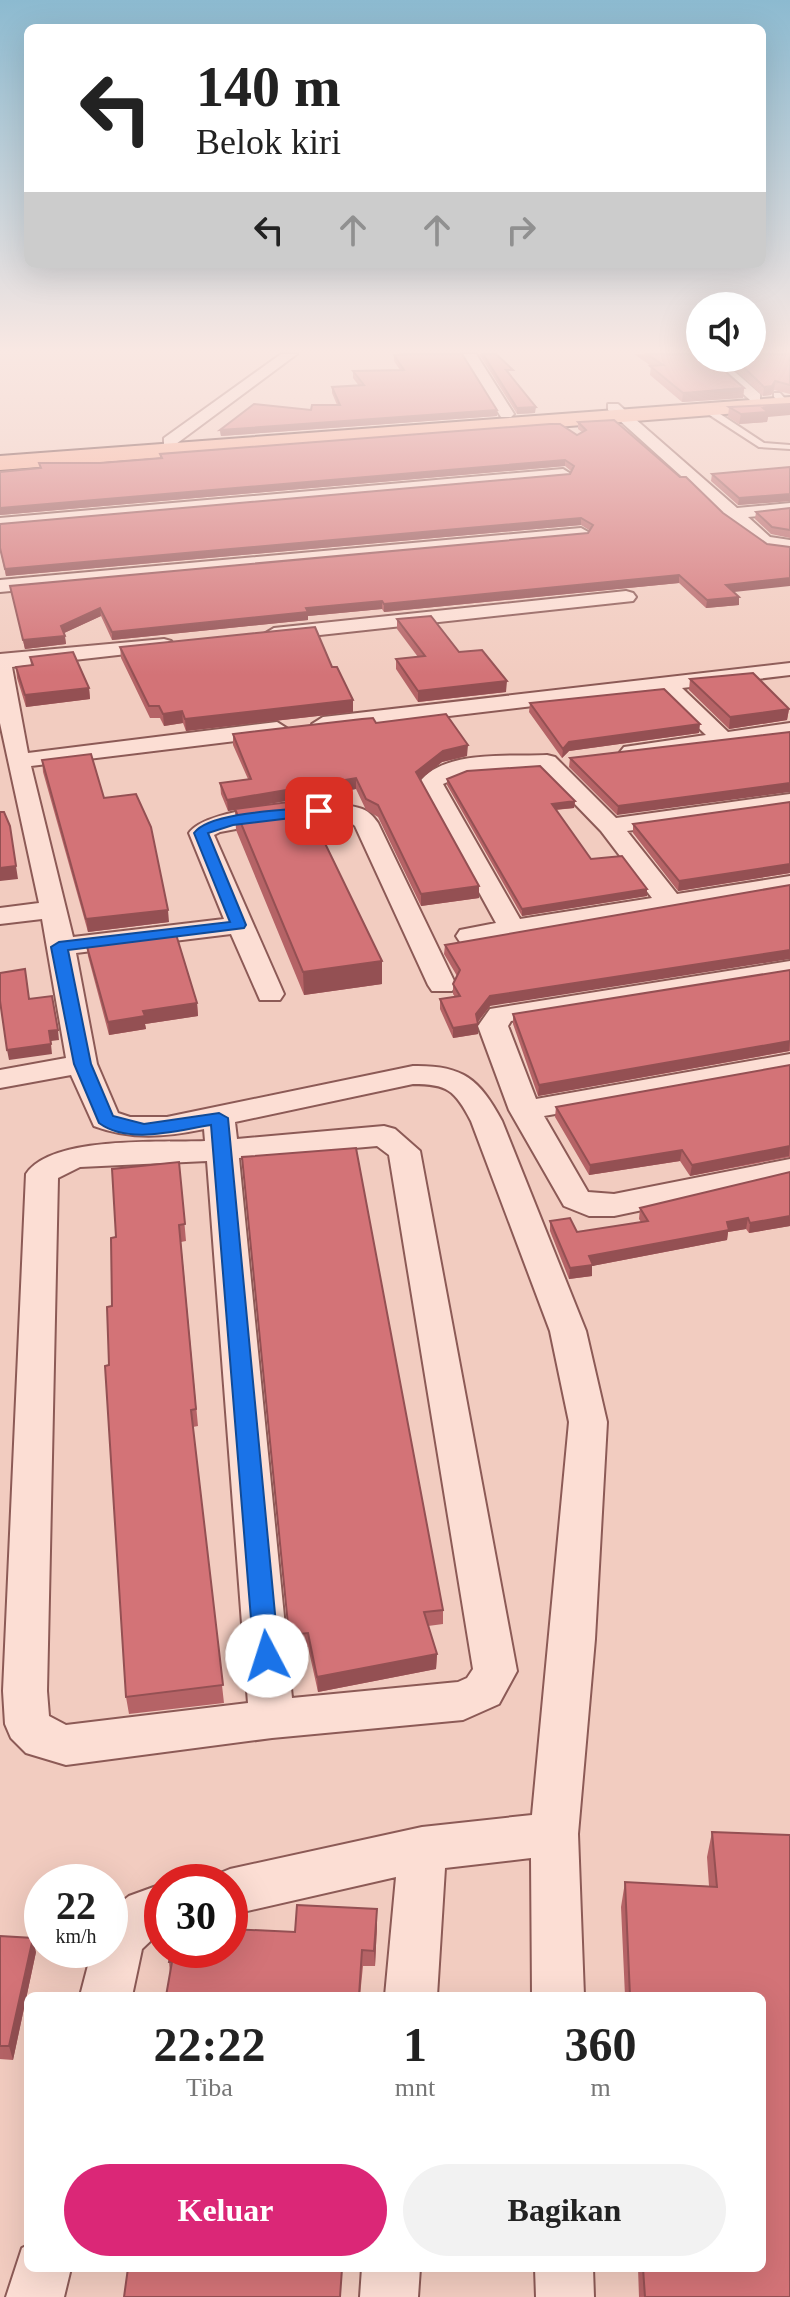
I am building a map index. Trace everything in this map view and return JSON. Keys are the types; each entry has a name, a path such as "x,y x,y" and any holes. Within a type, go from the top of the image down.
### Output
{"street":[{"path":"677,461 729,514 764,541 786,551"},
{"path":"689,461 750,512 786,551"},
{"path":"0,523 563,474"},
{"path":"729,514 790,508"},
{"path":"0,586 581,533"},
{"path":"251,637 626,597"},
{"path":"189,643 0,661 18,761 54,909 82,1064 105,1119 113,1124 220,1134 384,1136 404,1151 495,1671 483,1691 463,1701 272,1719 66,1745 42,1739 27,1724 25,1691 42,1174 60,1162 79,1157 220,1134 413,1075 444,1075 461,1084 484,1117 565,1324 584,1386 588,1422 554,1834 558,1992"},
{"path":"18,761 790,669"},
{"path":"665,684 723,739"},
{"path":"606,755 790,730"},
{"path":"513,928 445,815 431,783 435,775 450,770 547,762 610,826 670,903"},
{"path":"610,826 790,801"},
{"path":"270,994 201,833 205,828 293,813 348,812 359,815 366,823 442,985"},
{"path":"470,936 790,884"},
{"path":"0,916 54,909"},
{"path":"59,947 239,925"},
{"path":"790,969 500,1015 493,1026 525,1110 576,1199 589,1205 614,1205 790,1169"},
{"path":"525,1110 790,1063"},
{"path":"0,1079 82,1064"},
{"path":"220,1134 272,1719"},
{"path":"248,1888 422,1849 554,1834"},
{"path":"411,1992 422,1849"},
{"path":"107,1992 123,1931 144,1910"},
{"path":"35,2297 41,2272"},
{"path":"389,2297 391,2272"},
{"path":"564,2272 565,2297"}],"building":[{"path":"551,461 0,508 0,472 41,468 39,463"},
{"path":"567,461 662,461 680,477 686,477 723,513 767,544 790,547 790,578 726,585 739,597 707,600 679,575 384,604 382,601 306,608 308,612 112,632 100,608 61,626 65,636 23,640 10,586 588,533 593,525 581,518 5,569 0,548 0,524 570,474 574,466"},
{"path":"790,467 790,494 739,498 712,474"},
{"path":"790,508 790,530 772,527 756,512"},
{"path":"431,616 459,652 482,650 507,681 418,691 396,659 425,656 397,619"},
{"path":"315,627 332,667 337,667 353,700 185,719 182,711 163,714 159,706 149,706 120,647"},
{"path":"73,652 89,688 25,695 16,667 33,665 30,657"},
{"path":"753,673 789,709 730,717 690,679"},
{"path":"664,689 700,724 569,742 563,749 530,703"},
{"path":"446,714 468,745 443,751 416,772 479,886 421,894 378,805 366,799 356,778 227,800 220,783 251,779 233,734 362,719 373,718 376,723"},
{"path":"790,732 790,783 618,806 570,758"},
{"path":"91,754 104,798 136,794 151,827 168,910 86,919 42,760"},
{"path":"540,766 575,801 552,804 591,859 622,856 647,889 522,909 447,779 467,771"},
{"path":"304,800 382,961 303,972 235,809"},
{"path":"790,802 790,864 679,881 633,824"},
{"path":"0,812 4,812 10,826 16,866 0,868"},
{"path":"790,885 790,950 490,996 476,1014 478,1024 453,1028 440,999 460,996 453,984 460,970 445,945"},
{"path":"175,931 197,1003 143,1011 145,1016 108,1022 86,943"},
{"path":"25,969 29,999 52,996 58,1030 49,1031 51,1044 7,1050 0,1001 0,973"},
{"path":"790,970 790,1041 539,1085 513,1014"},
{"path":"790,1065 790,1146 692,1165 682,1150 590,1165 556,1107"},
{"path":"356,1148 443,1610 424,1612 437,1654 317,1677 308,1633 289,1635 242,1157"},
{"path":"179,1162 185,1224 179,1225 196,1409 191,1410 223,1685 126,1697 105,1366 109,1365 107,1307 112,1306 111,1238 116,1237 112,1169"},
{"path":"790,1172 790,1216 750,1223 748,1218 727,1222 729,1230 589,1256 593,1265 570,1268 550,1221 570,1218 577,1232 648,1221 640,1208"},
{"path":"712,1832 790,1835 790,2297 645,2297 643,2272 766,2272 766,1992 630,1992 625,1882 717,1887"},
{"path":"297,1905 377,1909 374,1951 362,1950 359,1992 167,1992 171,1968 248,1968 248,1930 295,1932"},
{"path":"0,1936 24,1937 26,1968 9,2046 0,2046"},
{"path":"127,2272 342,2272 340,2297 124,2297"}],"route":[{"path":"267,1656 219,1118 144,1129 113,1124 105,1119 82,1064 59,947 239,925 201,833 205,828 233,821 319,811"}]}
